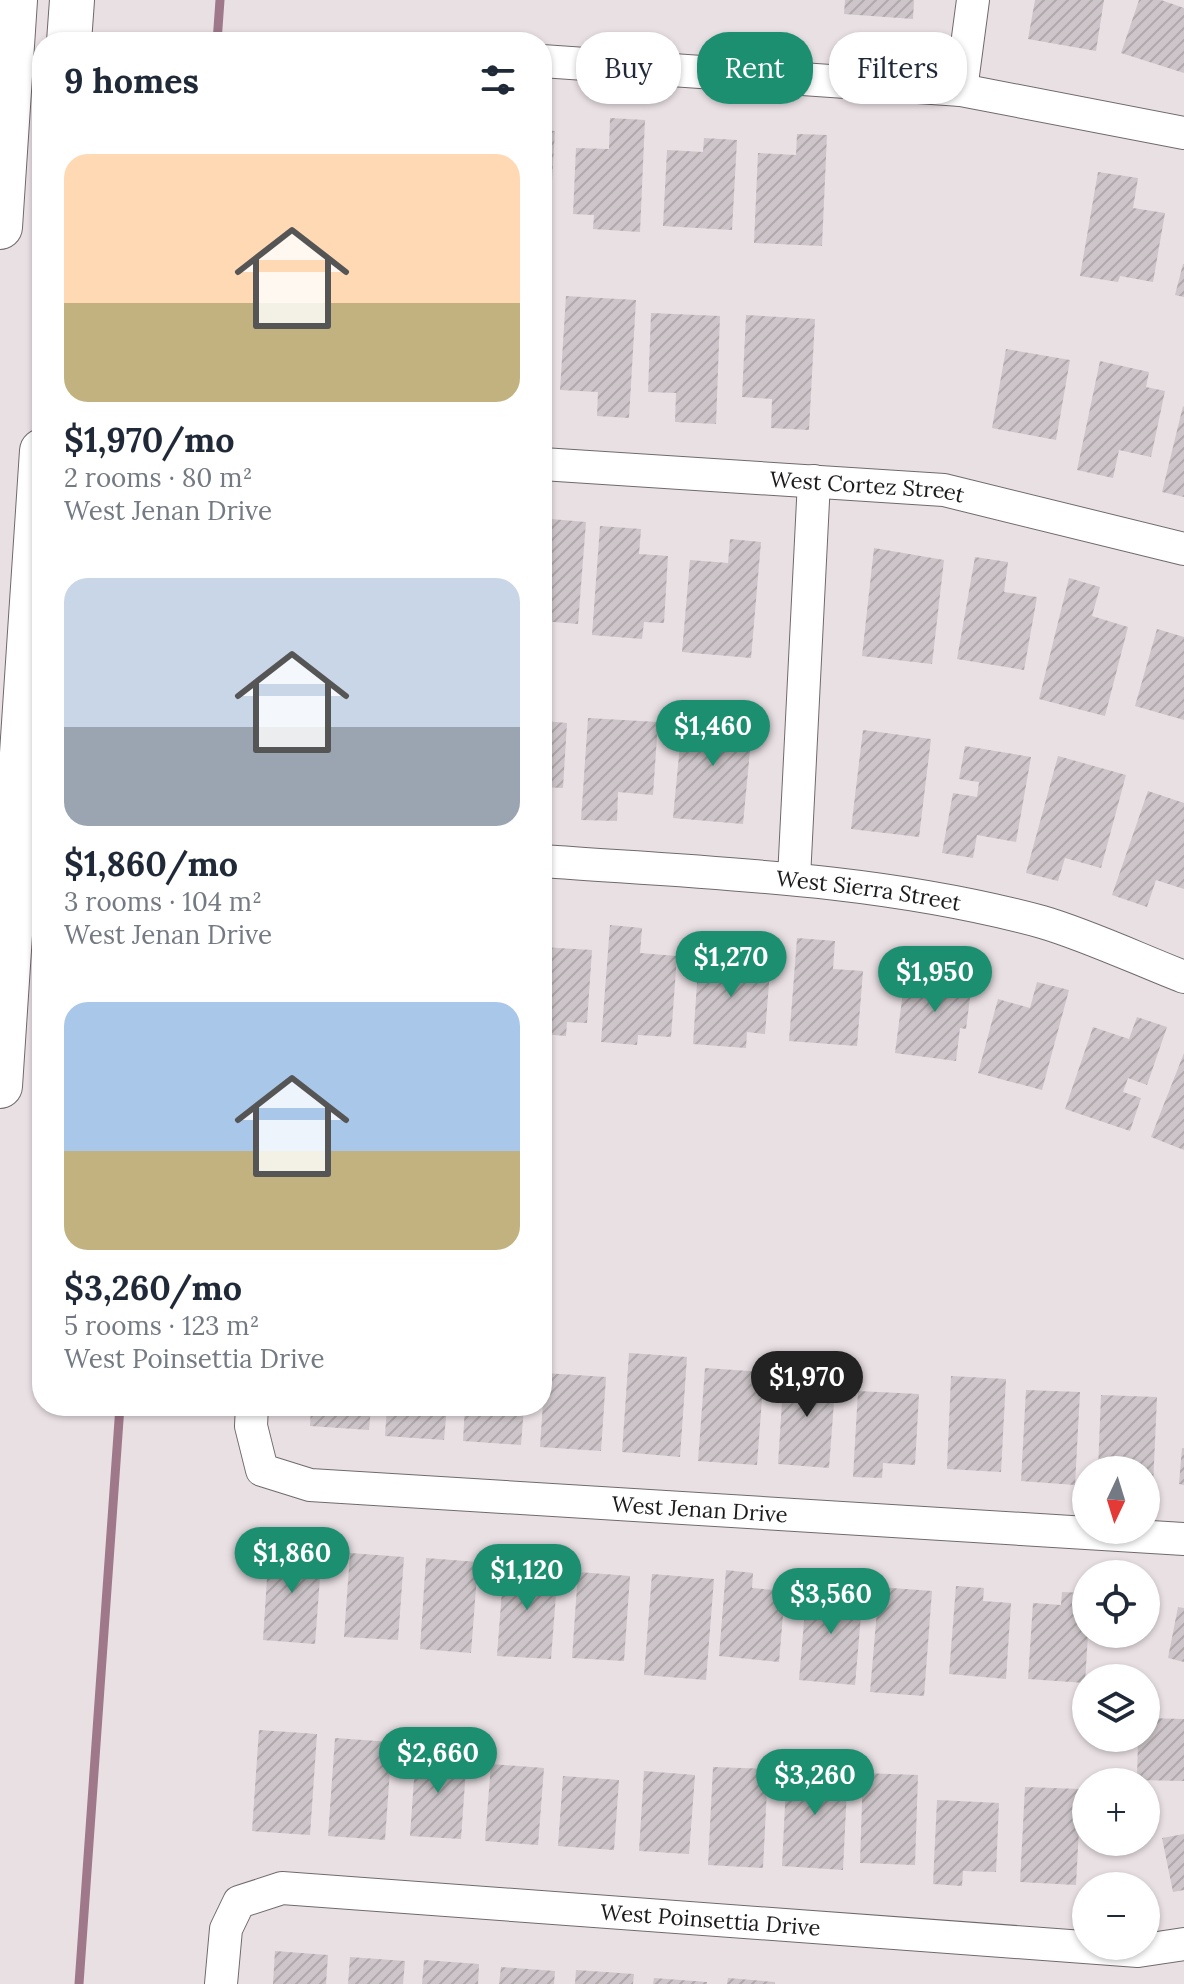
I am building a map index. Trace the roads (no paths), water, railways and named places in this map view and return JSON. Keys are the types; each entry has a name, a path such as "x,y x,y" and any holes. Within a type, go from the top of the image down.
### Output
{"main road":[{"path":"0,227 15,0"},
{"path":"70,32 72,0"},
{"path":"0,1086 32,602"}],"street":[{"path":"967,45 973,0"},
{"path":"552,62 829,81"},
{"path":"967,91 1184,133"},
{"name":"West Cortez Street","path":"552,465 944,490 1184,549"},
{"path":"794,878 814,481"},
{"name":"West Sierra Street","path":"552,862 794,878 921,896 1044,923 1184,977"},
{"name":"West Jenan Drive","path":"251,1416 262,1470 310,1485 1184,1539"},
{"name":"West Poinsettia Drive","path":"221,1984 226,1929 239,1902 282,1888 1138,1951 1184,1944"}],"waterway":[{"path":"218,32 220,0"},
{"path":"79,1984 119,1416"}]}
